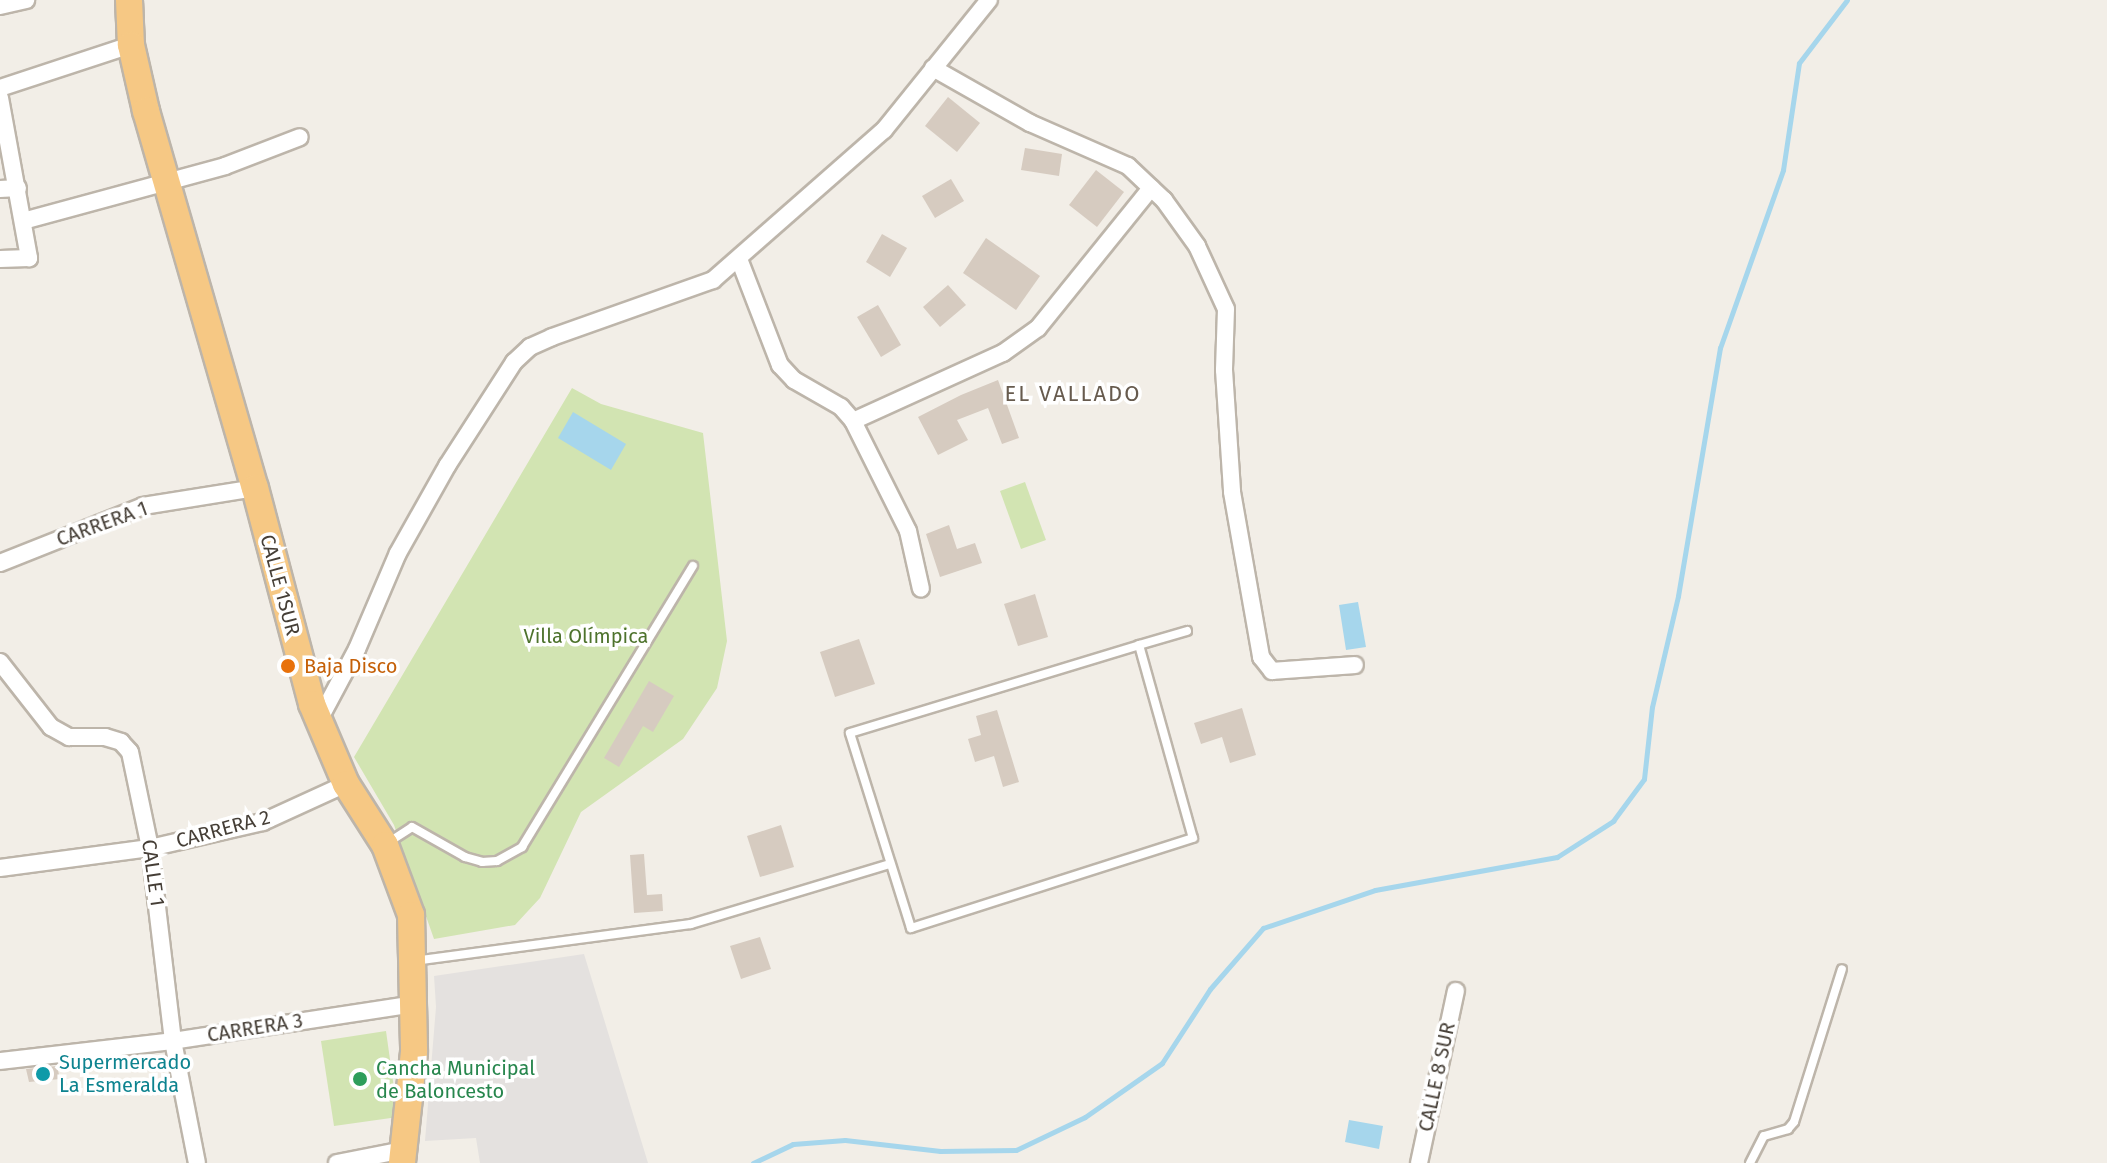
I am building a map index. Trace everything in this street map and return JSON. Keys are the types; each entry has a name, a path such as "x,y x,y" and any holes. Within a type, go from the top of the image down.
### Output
{"highway":[{"name":"CALLE 1SUR","path":"129,0 131,45 318,722 346,784 385,845 411,915 414,1052 402,1157"}],"street":[{"path":"0,6 26,0"},
{"path":"318,722 357,649 398,553 447,466 514,362 530,347 552,337 713,280 884,130 978,4"},
{"path":"0,88 131,45"},
{"path":"933,68 1030,123 1128,166 1164,200 1197,246 1226,309 1224,370 1232,492 1265,667 1272,671 1355,665"},
{"path":"0,98 29,258 0,259"},
{"path":"23,221 225,166 300,137"},
{"path":"0,189 18,188"},
{"path":"853,421 1003,353 1038,328 1151,188"},
{"path":"739,259 780,365 794,380 841,407 853,421 908,531 921,589"},
{"name":"CARRERA 1","path":"0,563 143,506 255,488"},
{"name":"CALLE 1","path":"0,662 51,727 69,737 105,737 121,742 130,752 150,848 173,1041 197,1163"},
{"name":"CARRERA 2","path":"0,868 150,848 263,822 346,784"},
{"name":"CALLE 8 SUR","path":"1419,1163 1456,991"},
{"name":"CARRERA 3","path":"0,1061 173,1041 414,1004"},
{"path":"337,1163 402,1157"}],"lane":[{"path":"385,845 412,827 465,857 482,862 497,861 522,847 693,566"},
{"path":"1139,645 1193,838 911,928 850,733 1139,645 1187,631"},
{"path":"414,961 691,924 890,864"},
{"path":"1750,1163 1764,1136 1788,1129 1794,1122 1842,969"}],"green space":[{"name":"Villa Olímpica","path":"572,388 601,404 703,433 727,641 717,688 683,739 581,812 540,898 515,925 434,939 394,825 354,757"},
{"path":"1025,482 1046,540 1021,549 1000,491"},
{"name":"Cancha Municipal de Baloncesto","path":"386,1031 398,1117 334,1126 321,1041"}],"shaded area":[{"path":"584,954 648,1163 480,1163 476,1138 425,1141 436,1007 434,976"}],"water":[{"path":"573,412 626,444 611,470 558,438"},
{"path":"1358,602 1366,647 1346,650 1339,605"},
{"path":"1349,1120 1383,1126 1379,1149 1345,1142"}],"building":[{"path":"948,97 980,123 957,152 925,126"},
{"path":"1025,148 1062,154 1059,176 1021,170"},
{"path":"1096,170 1124,192 1097,227 1069,205"},
{"path":"951,179 964,201 935,218 922,196"},
{"path":"882,234 907,248 890,277 866,262"},
{"path":"986,238 1040,276 1016,310 963,273"},
{"path":"948,285 966,305 940,327 923,307"},
{"path":"878,305 901,345 881,357 857,317"},
{"path":"998,380 1019,438 1002,444 988,408 957,420 968,440 938,455 918,417"},
{"path":"949,525 957,549 975,543 982,563 940,577 926,534"},
{"path":"1035,594 1048,637 1018,646 1004,604"},
{"path":"859,639 875,684 835,697 820,652"},
{"path":"649,681 674,696 653,732 643,726 619,767 604,758"},
{"path":"1242,708 1256,755 1230,763 1222,737 1201,744 1194,723"},
{"path":"997,710 1019,782 1003,787 994,756 975,762 968,739 981,735 976,716"},
{"path":"781,825 794,867 760,877 747,836"},
{"path":"644,854 647,895 662,894 663,911 634,913 630,855"},
{"path":"760,937 771,969 741,979 730,946"},
{"name":"Supermercado La Esmeralda","path":"57,1066 60,1079 29,1082 26,1069"}],"waterway":[{"path":"753,1163 793,1144 845,1140 940,1151 1016,1150 1085,1117 1162,1063 1210,989 1263,928 1375,890 1557,857 1613,821 1644,779 1652,707 1678,596 1720,348 1783,170 1799,63 1847,0"}],"place":[{"name":"Baja Disco","path":"288,666"},
{"name":"Supermercado La Esmeralda","path":"43,1074"},
{"name":"Cancha Municipal de Baloncesto","path":"360,1079"}],"district":[{"name":"EL VALLADO","path":"1073,394"}]}
